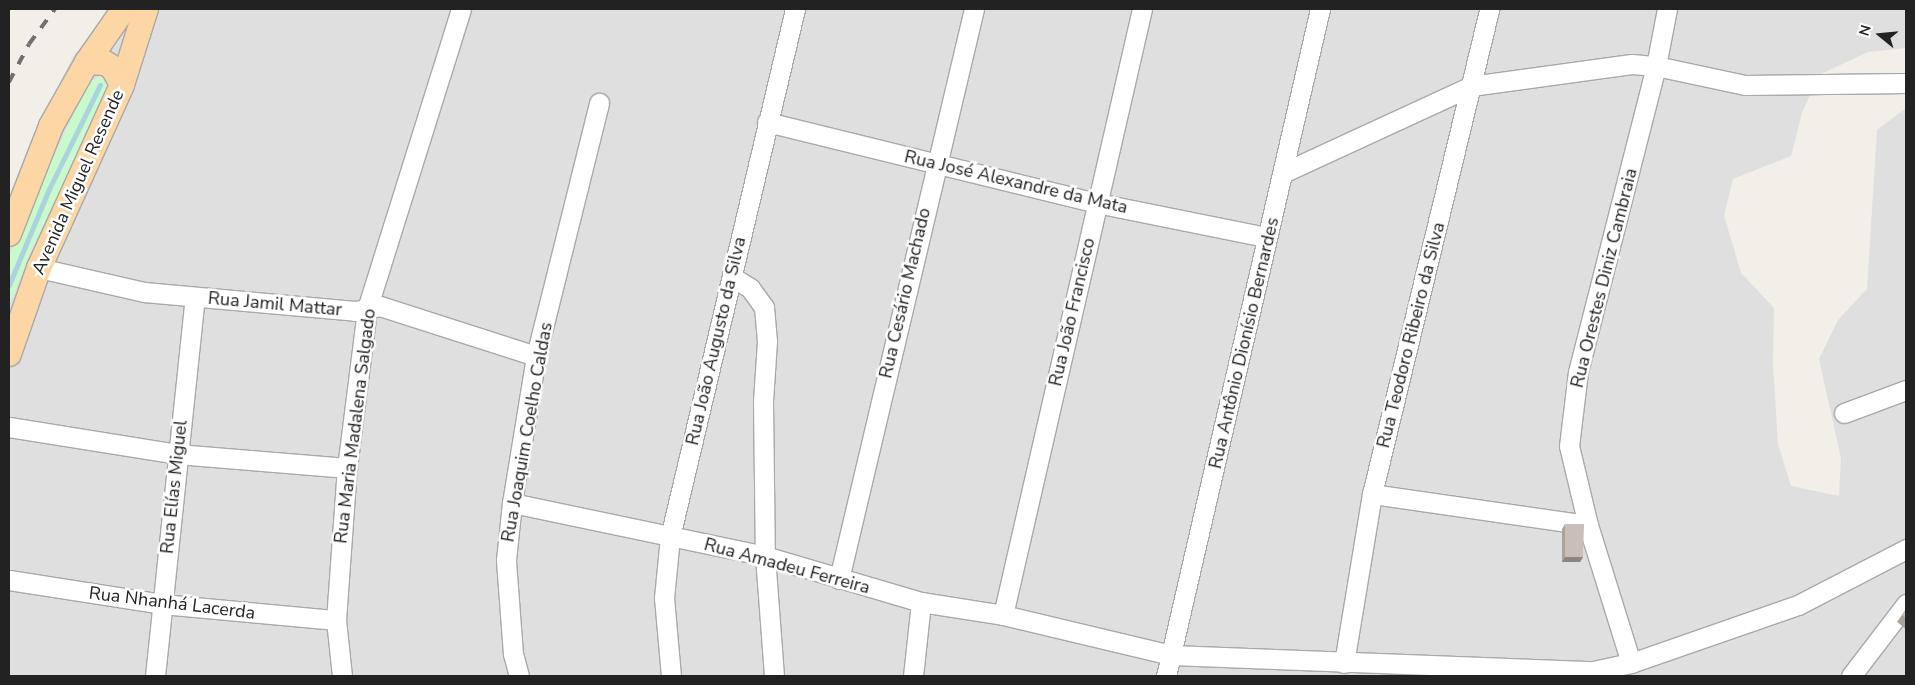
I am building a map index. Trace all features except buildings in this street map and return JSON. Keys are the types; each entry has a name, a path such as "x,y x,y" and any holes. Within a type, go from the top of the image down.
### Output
{"main road":[{"path":"9,234 52,126 87,62 124,9"},
{"name":"Avenida Miguel Resende","path":"9,354 39,268 122,85 146,9"},
{"path":"87,62 100,62 114,68 122,85"}],"street":[{"name":"Rua Maria Madalena Salgado","path":"342,676 336,620 347,468 367,309 460,9"},
{"name":"Rua João Augusto da Silva","path":"671,676 664,598 670,537 795,9"},
{"name":"Rua Cesário Machado","path":"839,579 974,9"},
{"name":"Rua João Francisco","path":"1003,615 1142,9"},
{"name":"Rua Antônio Dionísio Bernardes","path":"1166,676 1229,412 1265,237 1284,172 1320,9"},
{"name":"Rua Teodoro Ribeiro da Silva","path":"1344,663 1372,494 1489,9"},
{"name":"Rua Orestes Diniz Cambraia","path":"1631,663 1588,525 1569,446 1578,372 1656,66 1667,9"},
{"path":"1284,172 1470,86 1632,64 1656,66 1745,85 1906,83"},
{"name":"Rua Joaquim Coelho Caldas","path":"519,676 513,654 506,560 512,503 536,356 599,103"},
{"name":"Rua José Alexandre da Mata","path":"767,122 1097,203 1265,237"},
{"name":"Rua Jamil Mattar","path":"39,268 144,292 355,311 380,306 536,356"},
{"path":"732,277 750,288 764,307 767,341 763,401 765,556 774,676"},
{"name":"Rua Elías Miguel","path":"155,676 195,297"},
{"path":"1844,413 1906,390"},
{"path":"9,427 177,454 347,468"},
{"path":"1372,494 1588,525"},
{"name":"Rua Amadeu Ferreira","path":"512,503 765,556 921,602 1003,615 1171,655 1344,663 1369,670 1593,674 1631,663 1798,605 1906,549"},
{"name":"Rua Nhanhá Lacerda","path":"9,580 162,604 336,620"},
{"path":"913,676 921,602"},
{"path":"1851,676 1906,604"}],"shaded area":[{"path":"109,9 1906,9 1906,48 1868,52 1819,75 1802,113 1791,156 1733,179 1724,215 1741,273 1774,308 1773,364 1778,444 1791,486 1839,496 1841,458 1819,359 1838,320 1867,289 1877,130 1906,108 1906,676 9,676 9,197 30,142 73,57"}],"green space":[{"path":"101,76 110,87 30,253 9,306 9,257 17,234 89,82"}],"waterway":[{"path":"9,285 49,189 100,85"}],"railway":[{"path":"9,82 29,44 55,9"}]}
